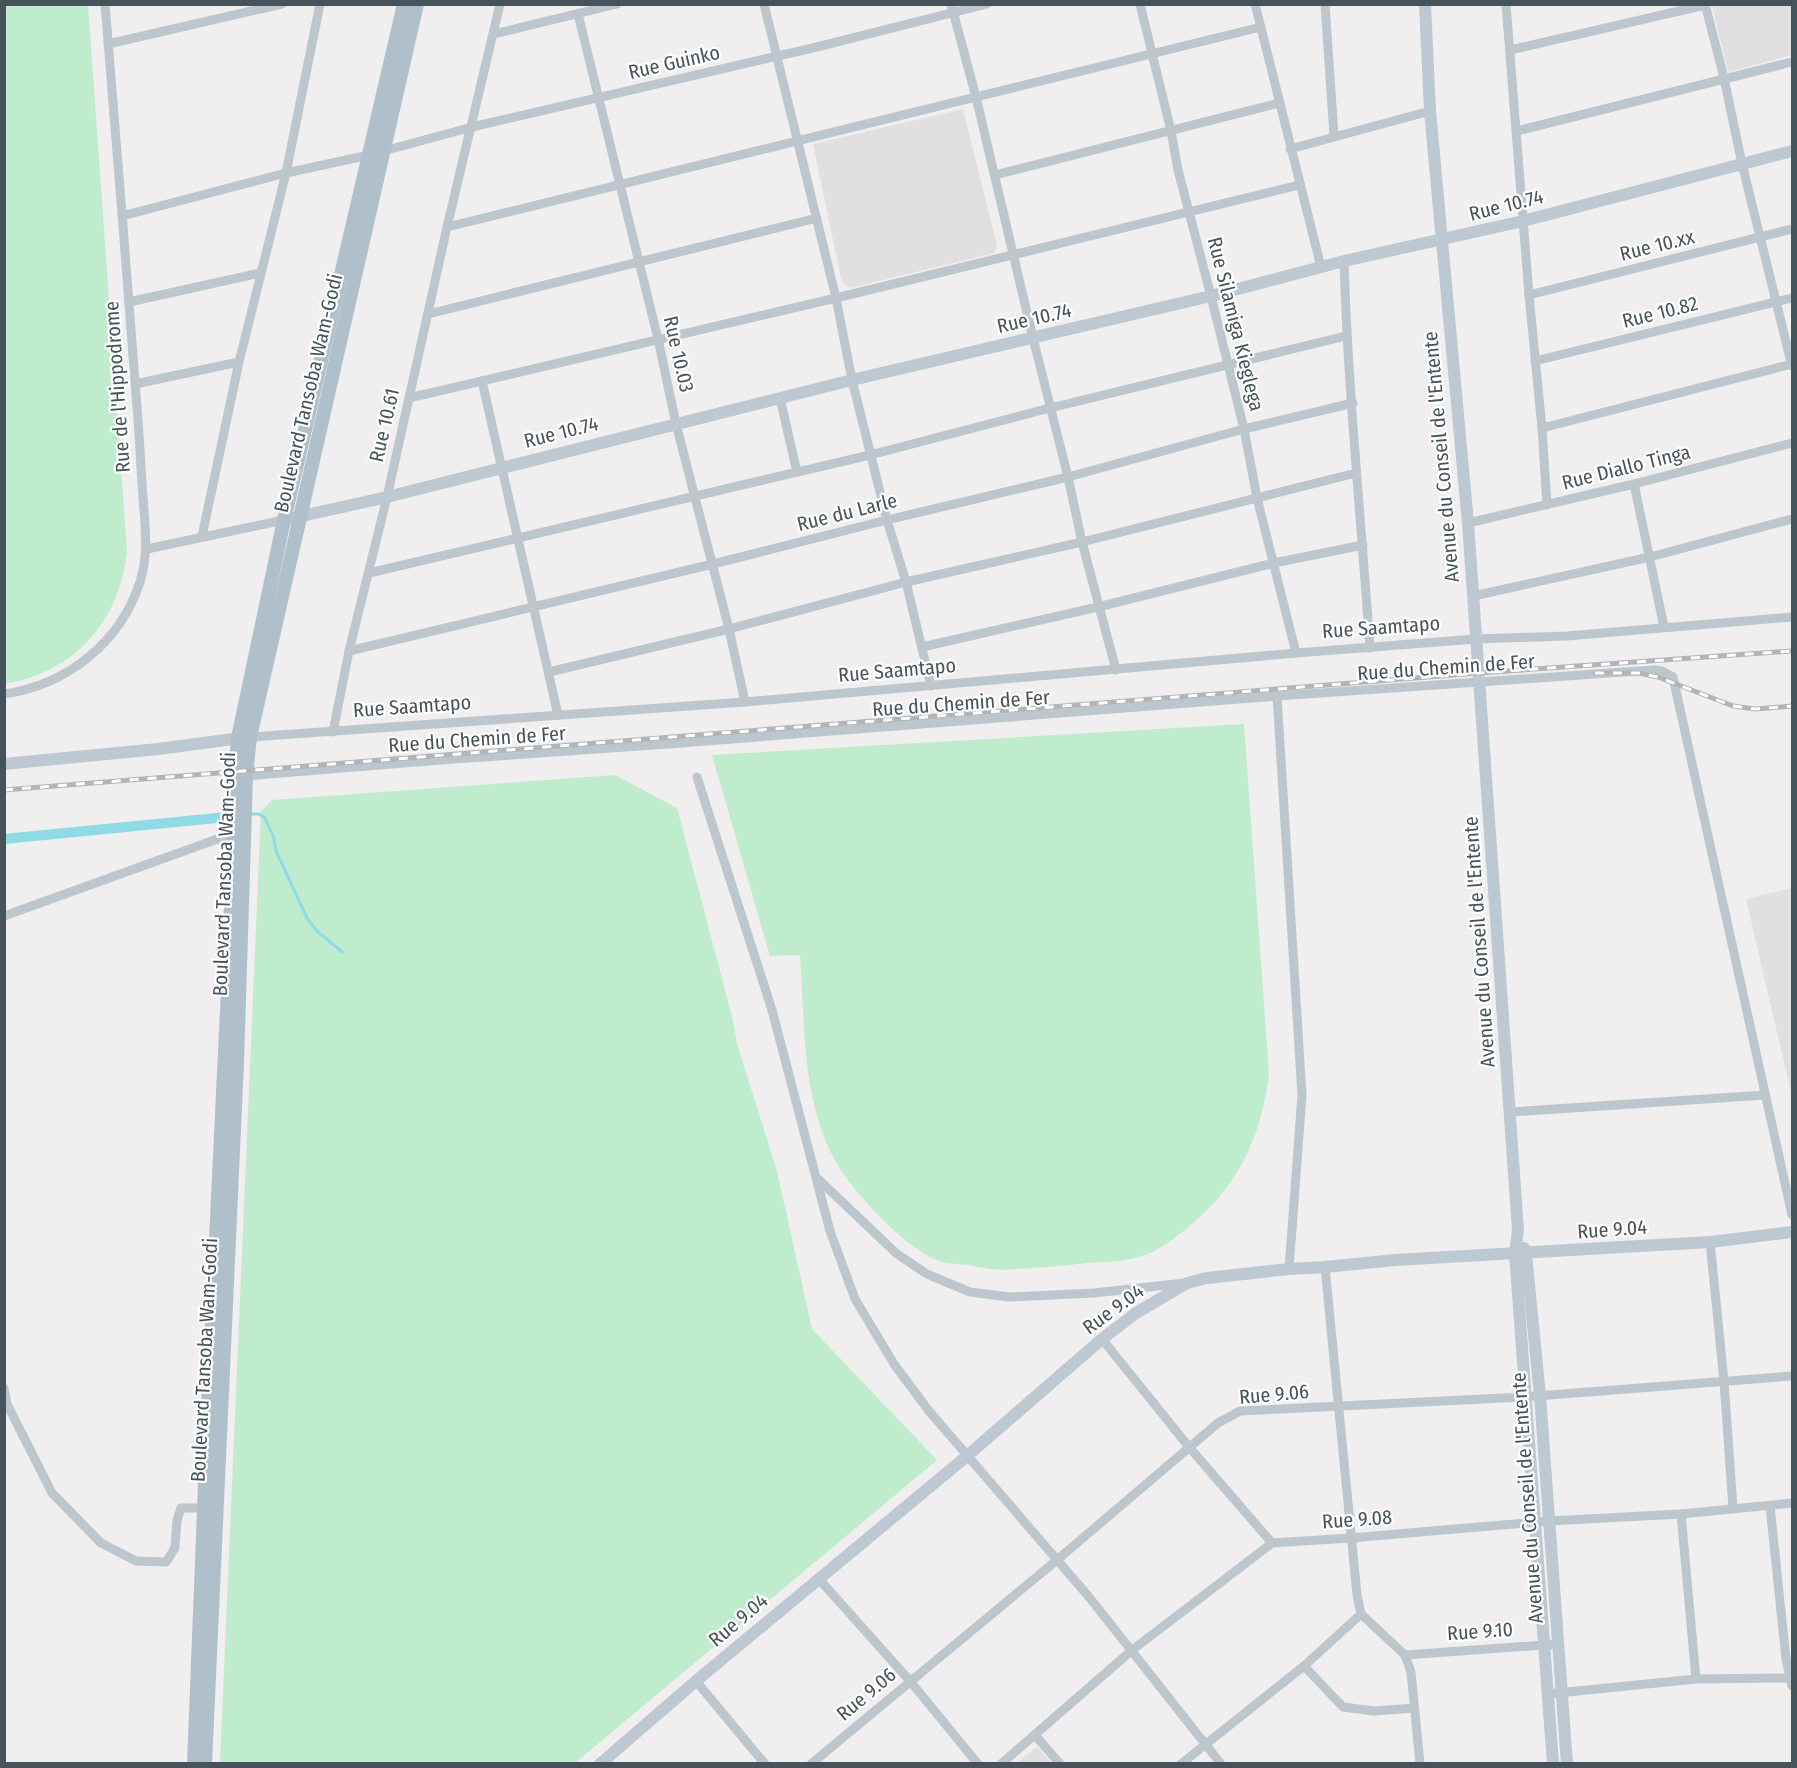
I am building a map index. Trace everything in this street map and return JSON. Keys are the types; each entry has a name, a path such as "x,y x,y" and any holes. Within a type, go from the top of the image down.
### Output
{"main road":[{"name":"Boulevard Tansoba Wam-Godi","path":"205,1764 237,1063 246,776 244,738 284,520 404,4"},
{"name":"Boulevard Tansoba Wam-Godi","path":"194,1764 235,771 299,517 417,4"},
{"name":"Avenue du Conseil de l'Entente","path":"1425,4 1430,111 1473,596 1520,1254 1524,1397 1553,1764"},
{"name":"Rue 10.74","path":"284,520 387,497 852,380 1211,296 1344,261 1523,221 1792,152"},
{"name":"Rue Saamtapo","path":"4,764 244,738"},
{"name":"Rue 9.04","path":"600,1764 696,1680 967,1456 1102,1339 1136,1313 1187,1283 1207,1278 1395,1260 1710,1242 1792,1233"},
{"name":"Avenue du Conseil de l'Entente","path":"1520,1254 1540,1396 1567,1764"}],"street":[{"name":"Rue de l'Hippodrome","path":"4,694 32,689 54,680 75,668 99,648 120,623 132,603 147,549 105,4"},
{"path":"108,44 282,4"},
{"path":"202,536 239,362 286,173 320,4"},
{"name":"Rue 10.61","path":"333,732 500,4"},
{"path":"494,34 617,4"},
{"path":"764,4 836,298 870,455 906,582 931,686"},
{"name":"Rue Guinko","path":"122,216 472,127 777,56 952,9 987,4"},
{"name":"Rue Silamiga Kieglega","path":"1140,4 1171,131 1178,170 1244,429 1257,498 1296,654"},
{"path":"1255,4 1321,267"},
{"path":"1325,4 1334,136"},
{"path":"1506,4 1547,505"},
{"path":"1510,50 1705,5 1792,365 1542,428"},
{"path":"952,9 976,97 1098,607 1116,670"},
{"name":"Rue 10.03","path":"578,14 745,702"},
{"path":"447,227 1261,27"},
{"path":"1517,131 1792,62"},
{"path":"995,175 1279,102"},
{"path":"1290,149 1430,111"},
{"path":"409,398 836,298 1299,185"},
{"path":"428,314 817,218"},
{"name":"Rue 10.xx","path":"1529,295 1792,229"},
{"path":"1344,261 1346,336 1353,403 1356,473 1370,648"},
{"path":"129,302 260,273"},
{"name":"Rue 10.82","path":"1535,361 1792,298"},
{"path":"369,573 870,455 1050,408 1346,336"},
{"path":"135,384 239,362"},
{"path":"482,381 558,715"},
{"path":"780,398 797,472"},
{"name":"Rue du Larle","path":"350,651 1068,477 1244,429 1353,403"},
{"name":"Rue Diallo Tinga","path":"1467,523 1634,484 1792,443"},
{"path":"549,672 729,629 906,582 1082,542 1356,473"},
{"path":"1634,484 1664,627"},
{"path":"1473,596 1650,557 1792,519"},
{"path":"147,549 284,520"},
{"path":"922,647 1098,607 1274,563 1363,545"},
{"name":"Rue Saamtapo","path":"244,738 745,702 1476,639 1567,636 1792,617"},
{"name":"Rue du Chemin de Fer","path":"246,776 1277,696 1655,670 1669,674 1674,682 1765,1095"},
{"path":"1277,696 1302,1095 1289,1269"},
{"path":"697,777 772,1010 830,1231 855,1299 894,1364 929,1411 1100,1610 1221,1764"},
{"path":"4,916 234,833"},
{"path":"1510,1112 1765,1095 1792,1215"},
{"path":"815,1176 897,1254 927,1274 970,1292 1009,1297 1094,1293 1187,1283"},
{"path":"1710,1242 1724,1381 1733,1508"},
{"path":"1324,1267 1357,1595 1361,1614 1405,1655 1411,1672 1420,1764"},
{"path":"1001,1764 1131,1651 1272,1543 1189,1447 1102,1339"},
{"name":"Rue 9.06","path":"811,1764 1218,1423 1240,1411 1540,1396 1792,1376"},
{"path":"4,1388 7,1404 52,1493 101,1543 136,1561 166,1562 175,1548 177,1520 181,1508 204,1508"},
{"name":"Rue 9.08","path":"1272,1543 1549,1521 1681,1514 1792,1503"},
{"path":"1548,1694 1696,1679 1791,1682 1770,1506"},
{"path":"1681,1514 1696,1679"},
{"path":"819,1579 910,1681 978,1764"},
{"path":"1181,1764 1304,1665 1361,1614"},
{"name":"Rue 9.10","path":"1405,1655 1558,1644"},
{"path":"1304,1665 1343,1707 1374,1711 1414,1708"},
{"path":"696,1680 765,1764"},
{"path":"1035,1735 1060,1764"}],"shaded area":[{"path":"1712,5 1792,5 1792,55 1728,72"},
{"path":"963,109 997,245 994,253 850,288 842,283 813,144"},
{"path":"1792,888 1792,1097 1746,899"},
{"path":"1037,1747 1051,1763 1016,1763"}],"green space":[{"path":"5,4 88,5 127,552 114,600 103,621 89,640 52,668 30,678 5,684"},
{"path":"1244,724 1269,1074 1260,1120 1253,1141 1233,1179 1204,1213 1186,1229 1156,1250 1135,1258 997,1270 946,1263 917,1249 886,1223 859,1194 839,1167 827,1143 811,1091 807,1064 800,955 770,956 712,755"},
{"path":"615,775 677,808 733,1020 737,1044 777,1171 812,1329 937,1460 575,1763 220,1763 261,811 272,800"}],"waterway":[{"path":"252,814 259,814 265,818 274,838 276,851 308,920 317,931 342,952"},
{"path":"4,839 227,817"}],"railway":[{"path":"4,790 1479,673 1792,651"},
{"path":"1595,673 1639,673 1658,677 1733,706 1755,709 1792,706"}]}
